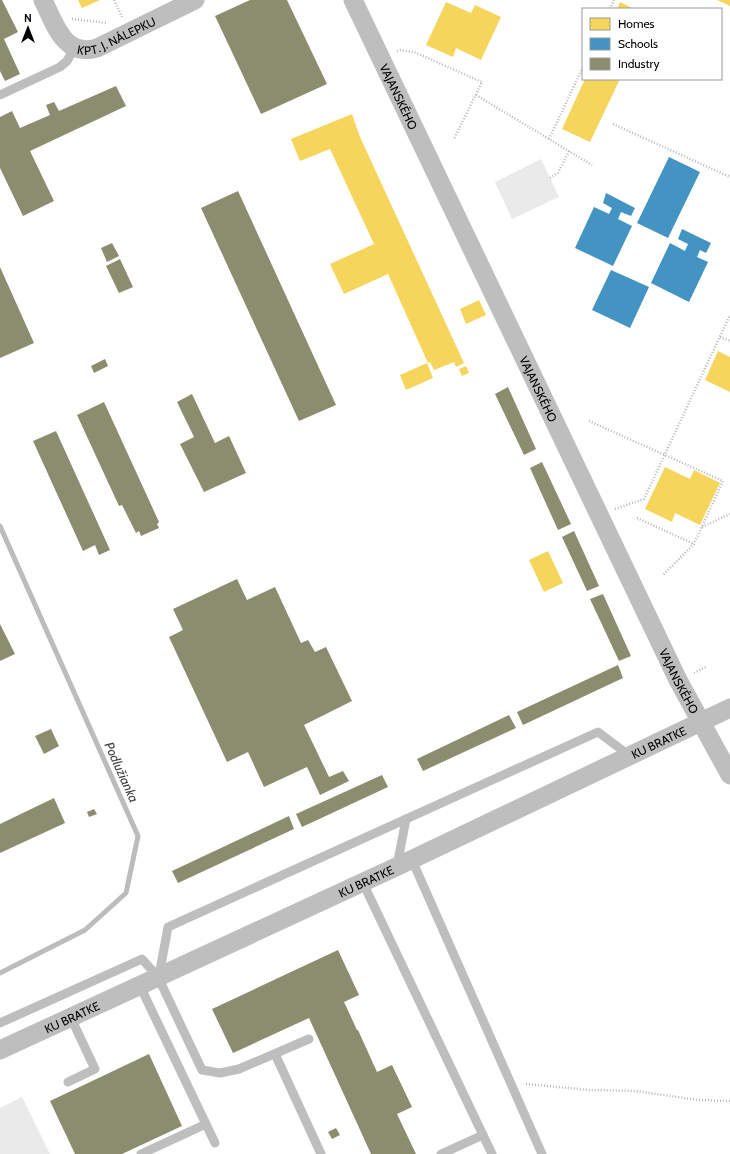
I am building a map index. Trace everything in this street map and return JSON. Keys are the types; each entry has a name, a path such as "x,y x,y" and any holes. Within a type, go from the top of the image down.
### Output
{"street":[{"path":"43,0 64,40 74,48"},
{"name":"KPT. J. NÁLEPKU","path":"74,48 87,51 96,48 195,0"},
{"name":"VAJANSKÉHO","path":"353,0 678,680 730,775"},
{"name":"KU BRATKE","path":"0,1050 404,864 730,708"}],"lane":[{"name":"KPT. J. NÁLEPKU","path":"0,95 60,67 67,61 74,48"},
{"path":"158,977 168,927 598,732 622,750 626,758"},
{"path":"406,819 404,864 511,1084 542,1154"},
{"path":"363,883 492,1154"},
{"path":"0,1023 142,959 158,977 202,1070 220,1073 239,1069 309,1039"},
{"path":"140,986 215,1142"},
{"path":"68,1082 95,1069 71,1018"},
{"path":"275,1054 322,1154"},
{"path":"141,1154 206,1124"},
{"path":"441,1154 483,1135"}],"path":[{"path":"114,0 125,22"},
{"path":"71,19 114,23"},
{"path":"382,60 400,50 414,52 482,82 454,139"},
{"path":"549,139 582,69"},
{"path":"476,96 592,165"},
{"path":"613,124 730,177"},
{"path":"550,178 558,173 569,151"},
{"path":"630,503 644,499 730,315"},
{"path":"720,337 730,341"},
{"path":"589,420 723,481 694,544 663,575"},
{"path":"702,528 730,514"},
{"path":"637,518 694,544"},
{"path":"693,673 706,667"},
{"path":"511,1084 590,1090 636,1091 698,1100 730,1101"}],"shaded area":[{"path":"541,159 559,197 512,219 495,182"},
{"path":"22,1097 50,1154 0,1154 0,1108"}],"building: Homes":[{"path":"78,0 100,0 82,8"},
{"path":"717,0 730,0 730,6"},
{"path":"446,2 471,13 475,5 501,17 481,60 456,48 453,57 426,45"},
{"path":"620,2 632,8 617,8"},
{"path":"585,80 620,80 590,142 562,129"},
{"path":"352,114 360,137 464,363 456,367 454,362 434,370 430,362 428,363 388,274 344,294 330,264 374,244 330,149 300,161 291,139"},
{"path":"479,300 486,315 466,324 460,309"},
{"path":"718,351 730,357 730,392 705,380"},
{"path":"427,363 433,378 406,390 400,375"},
{"path":"466,366 469,373 462,376 459,369"},
{"path":"665,467 690,479 694,470 720,483 700,525 675,513 672,522 645,509"},
{"path":"548,551 563,583 544,592 529,560"}],"building: Schools":[{"path":"669,157 700,172 668,238 637,223"},
{"path":"606,193 635,208 631,216 621,212 618,219 632,226 613,266 575,248 594,207 609,214 612,208 603,203"},
{"path":"682,229 711,243 706,253 700,250 697,257 708,262 689,302 651,283 670,243 685,251 688,244 678,239"},
{"path":"611,270 649,287 630,328 592,310"}],"building: Industry":[{"path":"0,0 2,0 18,32 4,39 20,74 5,81 0,71"},
{"path":"250,0 287,0 327,84 261,114 215,16"},
{"path":"116,86 126,106 30,151 54,201 23,216 0,168 0,117 12,111 20,128 50,115 46,105 54,102 59,111"},
{"path":"238,191 336,405 299,421 201,208"},
{"path":"112,243 119,256 107,262 101,248"},
{"path":"120,259 133,287 119,293 106,266"},
{"path":"0,267 34,343 0,358"},
{"path":"105,359 108,366 94,373 91,366"},
{"path":"508,387 536,449 524,455 495,394"},
{"path":"192,394 215,443 229,436 246,473 204,492 180,444 194,437 177,402"},
{"path":"104,402 159,522 157,524 159,528 141,536 139,531 136,533 122,505 119,506 77,415"},
{"path":"56,431 110,550 99,555 95,545 83,551 33,441"},
{"path":"542,462 571,524 558,530 530,468"},
{"path":"574,531 599,586 587,591 562,537"},
{"path":"237,579 247,600 275,587 301,643 308,640 315,652 326,647 352,701 304,725 329,777 343,771 349,781 320,795 307,767 264,787 248,752 227,762 169,637 183,630 173,609"},
{"path":"603,594 631,656 619,661 590,599"},
{"path":"0,624 15,654 0,661"},
{"path":"618,665 623,678 523,725 517,712"},
{"path":"509,715 516,728 423,771 417,759"},
{"path":"51,729 59,746 44,754 35,736"},
{"path":"382,775 388,787 302,827 296,814"},
{"path":"54,798 65,823 0,853 0,824"},
{"path":"94,809 97,814 89,817 87,812"},
{"path":"289,816 294,829 178,883 172,871"},
{"path":"338,950 359,995 344,1002 357,1030 377,1072 392,1065 412,1107 397,1114 416,1154 371,1154 309,1018 233,1053 212,1009"},
{"path":"149,1054 182,1126 122,1154 75,1154 50,1101"},
{"path":"336,1128 340,1135 332,1139 328,1132"}],"waterway":[{"name":"Podlužianka","path":"0,526 138,836 126,893 85,930 0,973"}]}
